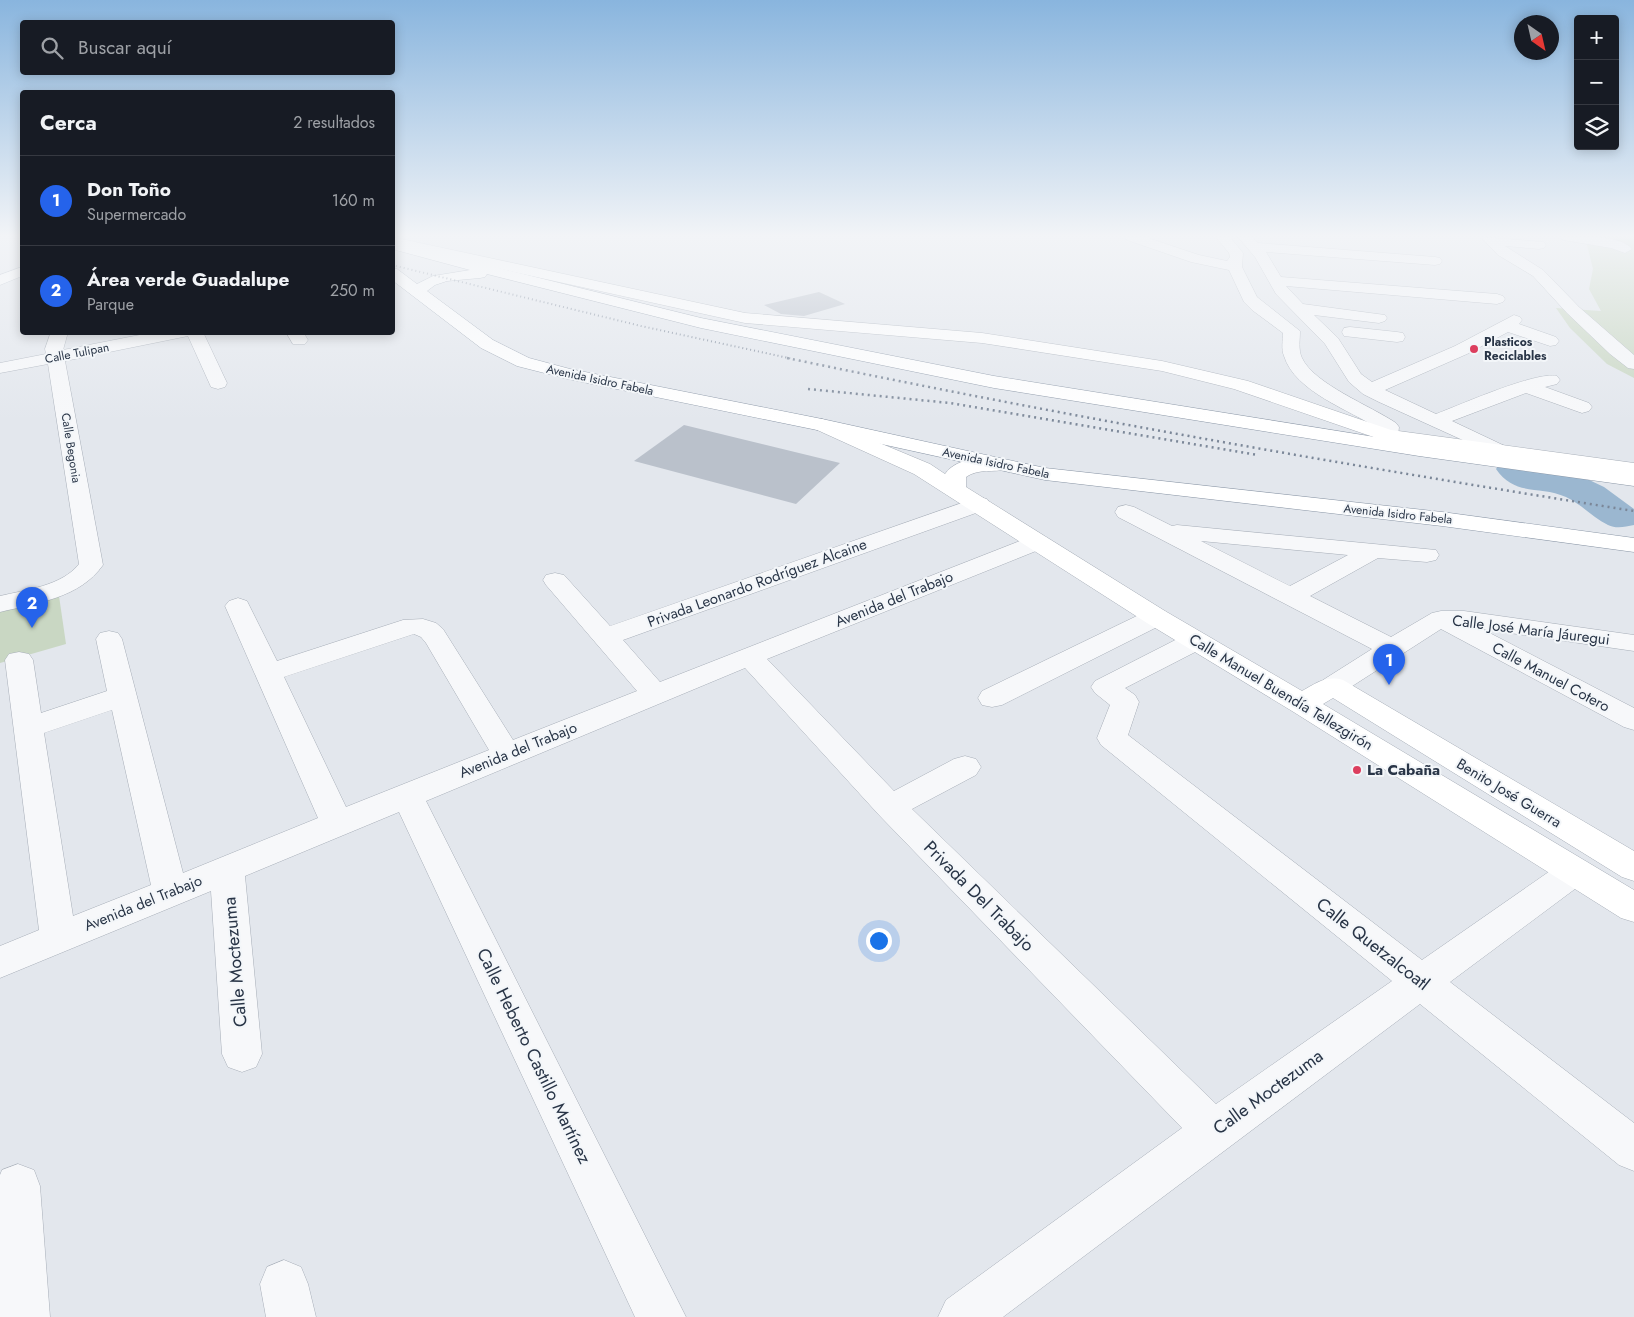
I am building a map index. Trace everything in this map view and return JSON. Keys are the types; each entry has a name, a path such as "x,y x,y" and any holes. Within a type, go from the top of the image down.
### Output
{"main road":[{"name":"Avenida Isidro Fabela","path":"427,298 487,344 523,362 568,374 822,425 1001,466 1075,478 1442,518 1634,545"},
{"path":"597,298 637,307"},
{"path":"603,298 701,323 994,382 1419,450 1634,480"},
{"path":"654,298 745,318 982,338 1162,366 1240,385 1388,436"},
{"path":"1241,421 1316,426 1634,469"},
{"name":"Calle Manuel Buendía Tellezgirón","path":"822,425 896,456 956,489 1194,641 1302,704 1634,908"},
{"path":"956,489 954,485 955,475 965,468 987,464 1001,466"},
{"name":"Calle José María Jáuregui","path":"1302,704 1332,686"},
{"name":"Benito José Guerra","path":"1332,686 1634,868"}],"street":[{"path":"1250,298 1258,307 1292,331 1292,357 1300,370 1325,390 1379,419 1389,427 1388,436"},
{"path":"1287,298 1322,330 1355,378 1370,390 1500,451"},
{"path":"1491,298 1497,299"},
{"path":"1562,298 1616,350 1634,364"},
{"path":"1297,308 1380,318"},
{"path":"1370,390 1461,350 1511,323 1550,341"},
{"path":"1322,330 1397,337"},
{"name":"Calle Tulipan","path":"0,359 56,346 121,335"},
{"name":"Calle Tulipan","path":"0,368 56,346 157,335"},
{"path":"195,335 218,383"},
{"name":"Calle Begonia","path":"0,604 78,580 88,572 91,565 56,346"},
{"path":"1435,421 1550,380"},
{"path":"1526,387 1582,407"},
{"name":"Privada Leonardo Rodríguez Alcaine","path":"606,637 979,504"},
{"path":"1126,512 1391,648"},
{"path":"1163,531 1427,555"},
{"name":"Avenida del Trabajo","path":"0,962 655,694 1038,542"},
{"path":"1290,597 1374,550"},
{"path":"555,580 655,694"},
{"path":"238,606 337,824"},
{"path":"992,698 1156,617"},
{"name":"Calle José María Jáuregui","path":"1332,686 1441,619 1464,619 1501,623 1634,643"},
{"name":"Calle Manuel Cotero","path":"1441,619 1634,720"},
{"path":"268,673 403,628 420,626 430,630 438,640 507,754"},
{"path":"109,639 170,892"},
{"name":"Calle Quetzalcoatl","path":"1194,641 1105,687 1126,702 1112,738 1634,1150"},
{"name":"Privada Del Trabajo","path":"749,656 890,807 1214,1130"},
{"path":"19,660 58,938"},
{"path":"28,728 123,696"},
{"path":"890,807 965,767"},
{"name":"Calle Heberto Castillo Martínez","path":"407,796 661,1317"},
{"name":"Calle Moctezuma","path":"227,869 242,1054"},
{"name":"Calle Moctezuma","path":"963,1317 1214,1130 1575,871"},
{"path":"18,1186 25,1317"}],"green space":[{"path":"1594,298 1634,298 1634,378 1607,364 1570,328 1556,308 1601,311"},
{"path":"59,596 66,644 0,663 0,611"}],"building":[{"path":"792,298 833,298 845,304 804,316 781,314 764,305"},
{"path":"684,425 840,463 796,504 634,461"}],"waterway":[{"path":"1513,469 1525,478 1572,486 1591,495 1621,517"}],"railway":[{"path":"529,298 641,326 793,359"},
{"path":"787,358 892,380 1210,440 1634,511"},
{"path":"808,389 950,403 1258,455"}],"place":[{"name":"Plasticos Reciclables","path":"1474,349"},
{"name":"Área verde Guadalupe","path":"32,628"},
{"name":"Don Toño","path":"1389,685"},
{"name":"La Cabaña","path":"1357,770"}]}
